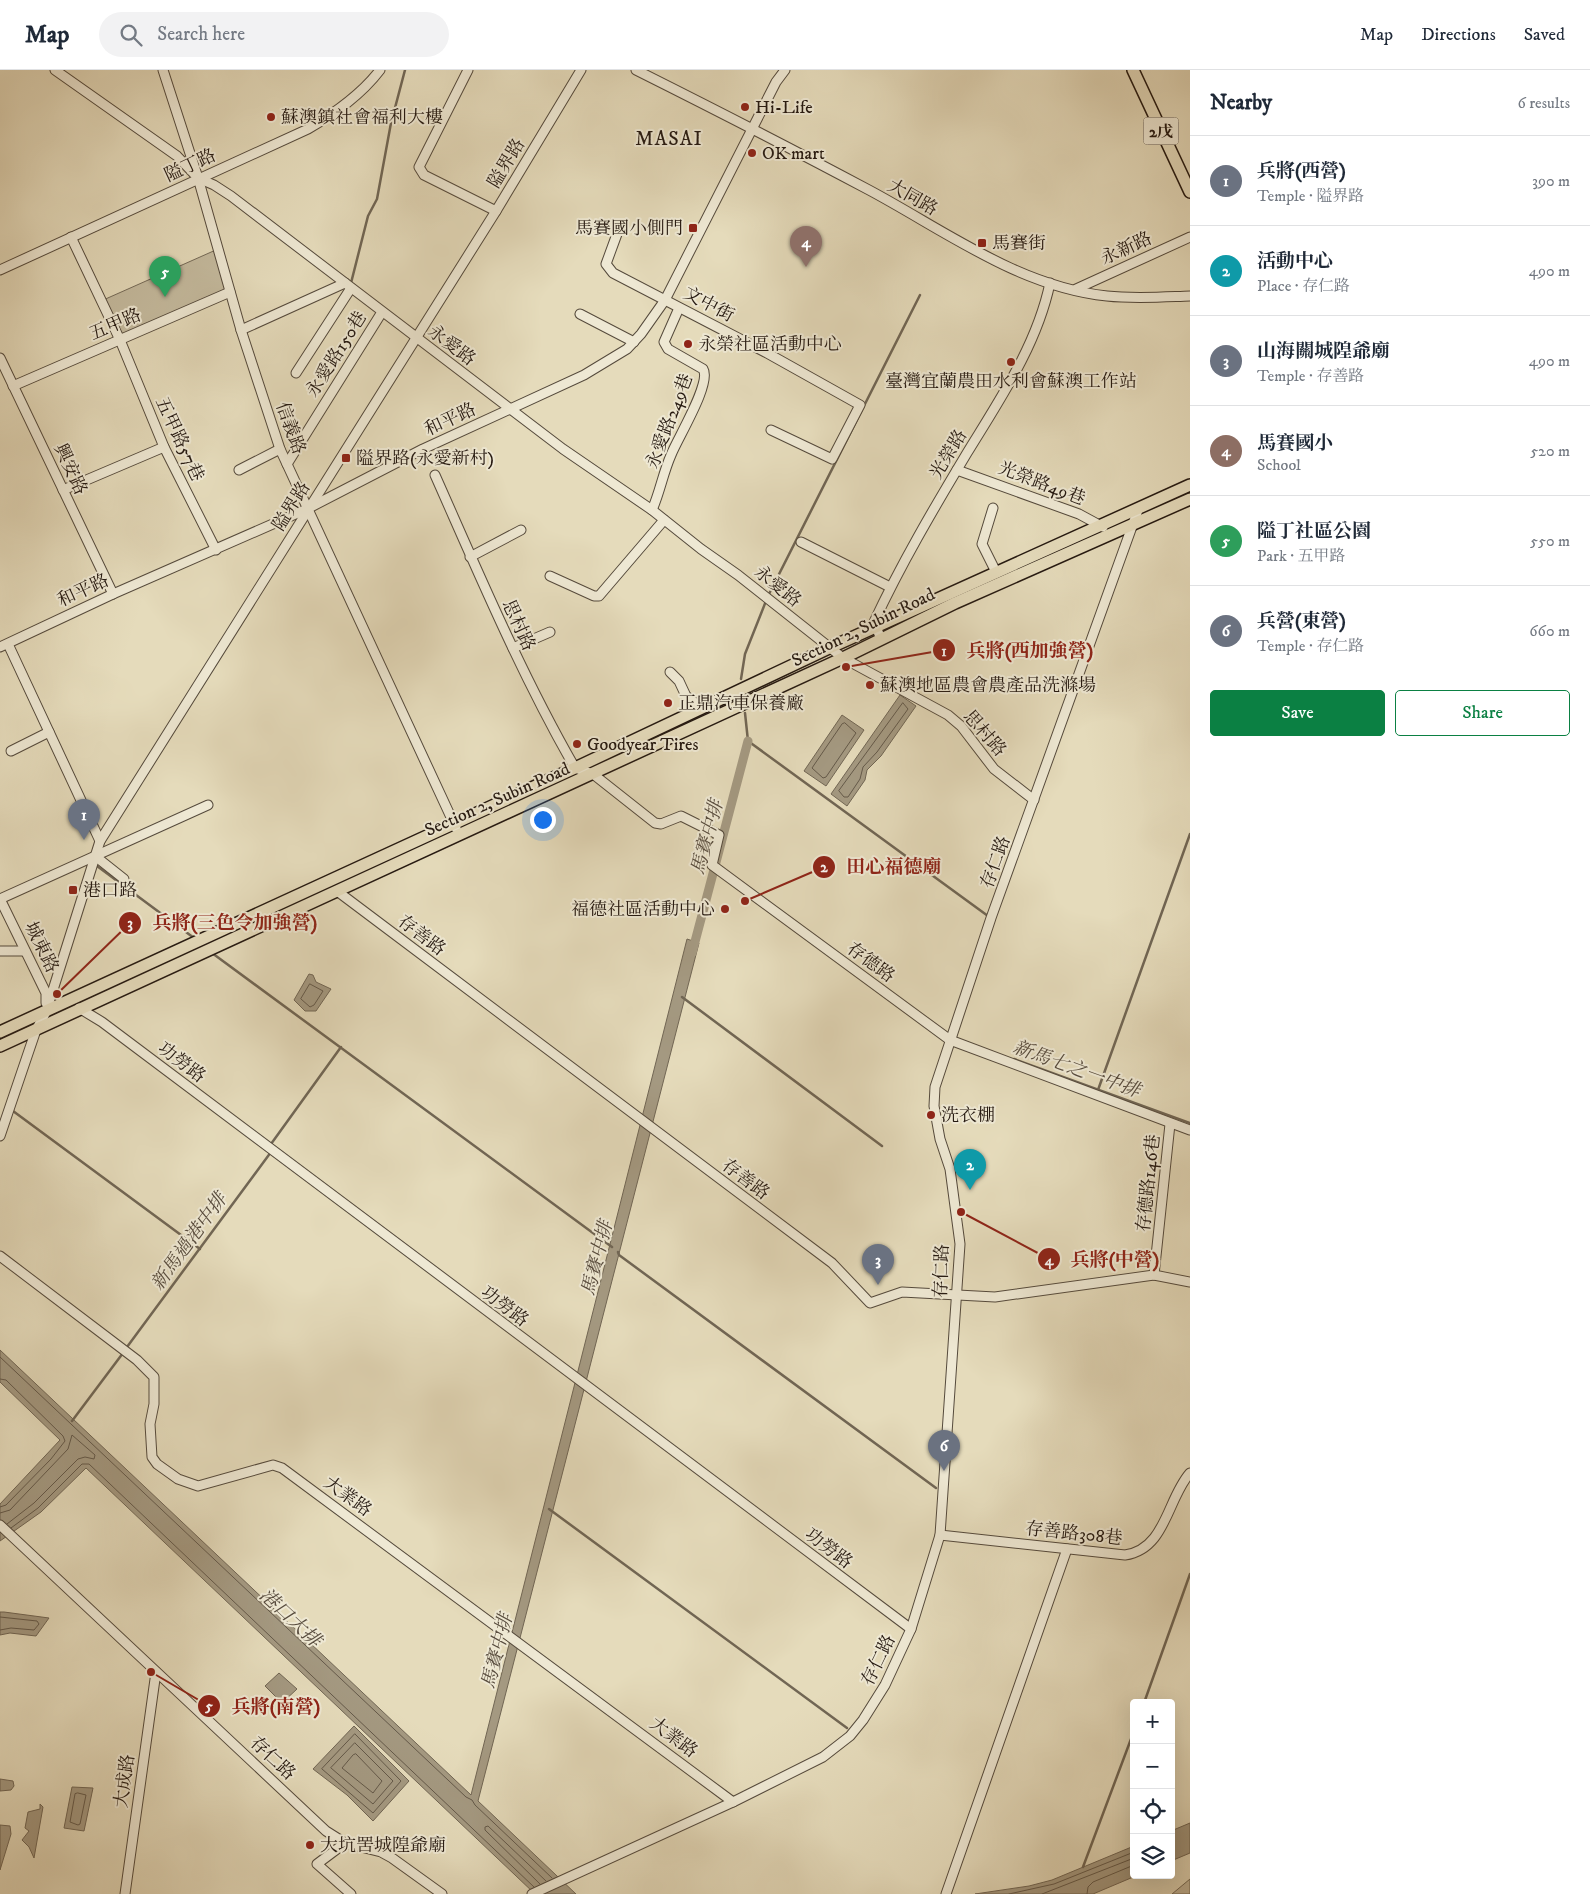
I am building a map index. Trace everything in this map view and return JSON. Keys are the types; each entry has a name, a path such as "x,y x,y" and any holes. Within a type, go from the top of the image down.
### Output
{"main road":[{"name":"2戊","path":"1133,70 1190,192"},
{"name":"Section 2, Subin Road","path":"0,1046 844,658 881,639 996,572 1138,510 1190,485"},
{"name":"Section 2, Subin Road","path":"0,1032 575,768 829,648 1132,526 1190,500"}],"street":[{"name":"永愛路","path":"55,70 177,156 198,178 231,196 564,449 652,510 829,648"},
{"name":"信義路","path":"163,70 198,178 241,330 280,449 459,834"},
{"name":"隘丁路","path":"0,270 325,119 355,97 380,70"},
{"path":"468,70 419,167 424,175 496,211"},
{"name":"隘界路","path":"96,856 100,841 496,211 581,70"},
{"name":"大同路","path":"636,70 753,129 972,248 1050,283 1106,296 1190,296"},
{"name":"和平路","path":"4,646 112,594 307,509 423,449 584,375 608,362 634,342 665,300 776,82 785,70"},
{"name":"文中街","path":"617,234 606,264 613,273 860,405 832,460 771,430"},
{"name":"五甲路57巷","path":"71,237 120,340 164,447 216,550"},
{"name":"永新路","path":"1076,290 1190,237"},
{"name":"光榮路","path":"875,628 874,622 890,587 1018,366 1045,307 1050,283"},
{"path":"241,330 348,286"},
{"path":"296,372 348,286"},
{"name":"五甲路","path":"13,386 230,292"},
{"name":"永愛路249巷","path":"652,510 660,493 670,456 690,419 704,377 703,369 668,349 664,342 679,308"},
{"name":"永愛路150巷","path":"287,464 382,312"},
{"path":"580,314 634,342"},
{"name":"興安路","path":"0,358 112,594"},
{"path":"63,490 164,447"},
{"path":"238,470 280,449"},
{"name":"光榮路49巷","path":"957,470 1079,514 1102,526 1110,535"},
{"name":"思村路","path":"435,475 470,557 540,708 575,768"},
{"path":"993,508 982,544 996,572"},
{"name":"存仁路","path":"532,1894 733,1802 823,1757 850,1736 864,1720 885,1684 911,1629 940,1535 958,1297 960,1244 950,1169 940,1139 934,1106 935,1087 1034,800 1138,510"},
{"path":"550,576 594,596 599,596 664,520"},
{"path":"470,557 521,530"},
{"path":"801,542 890,587"},
{"path":"875,628 881,639"},
{"path":"513,648 550,632"},
{"path":"4,646 49,732 100,841"},
{"name":"思村路","path":"829,648 948,715 961,726 994,769 1034,800"},
{"path":"670,672 679,681 686,696 702,708"},
{"path":"10,751 49,732"},
{"path":"575,768 593,774"},
{"name":"存德路","path":"593,774 655,823 661,824 681,816 720,835 712,865 950,1040 1190,1130"},
{"path":"0,899 208,805"},
{"path":"96,856 124,879"},
{"path":"0,1136 36,1030 46,1012 96,856"},
{"name":"存善路","path":"337,891 832,1263 870,1303 902,1292 958,1297 994,1297 1154,1275 1190,1282"},
{"name":"城東路","path":"0,899 46,993 46,1012"},
{"path":"0,951 25,951"},
{"name":"功勞路","path":"80,1008 102,1022 911,1629"},
{"name":"存德路146巷","path":"1154,1275 1170,1124"},
{"name":"大業路","path":"0,1256 137,1360 154,1377 154,1404 150,1424 152,1457 157,1464 178,1479 198,1486 273,1465 282,1468 733,1802"},
{"name":"存善路308巷","path":"940,1535 1125,1555 1135,1554 1157,1535 1182,1484 1190,1473"},
{"name":"存仁路","path":"0,1525 326,1831 345,1843 381,1852 442,1894"},
{"path":"946,1894 1067,1549"},
{"name":"大成路","path":"125,1894 156,1672"},
{"path":"345,1843 316,1864 351,1894"}],"shaded area":[{"path":"218,249 230,292 120,340 101,301"},
{"path":"1190,1879 1190,1894 1172,1894"}],"water":[{"path":"900,695 916,706 881,756 867,770 865,780 847,806 831,794"},
{"path":"842,715 864,730 826,786 804,771"},
{"path":"687,939 699,943 478,1801 576,1894 535,1894 86,1468 41,1512 0,1541 0,1504 60,1440 0,1382 0,1350 471,1795"},
{"path":"309,974 313,975 316,982 331,989 316,1011 305,1011 294,1000"},
{"path":"0,1612 49,1618 36,1636 10,1633 0,1635"},
{"path":"279,1673 297,1689 282,1703 265,1686"},
{"path":"354,1726 409,1781 373,1821 347,1795 313,1769"},
{"path":"0,1779 13,1781 14,1786 11,1790 0,1791"},
{"path":"72,1787 93,1788 84,1831 64,1828"},
{"path":"40,1804 43,1807 34,1858 29,1847 22,1840 29,1831 25,1828 28,1812 40,1809"},
{"path":"1190,1823 1190,1853 1175,1859 1175,1834 1175,1829"},
{"path":"0,1825 10,1826 11,1834 0,1870"},
{"path":"1130,1848 1130,1878 1093,1894 975,1894 1029,1886 1052,1880"}],"waterway":[{"path":"351,283 368,216 377,199 391,123 405,70"},
{"path":"769,594 920,295"},
{"path":"741,679 745,654 766,601"},
{"path":"745,713 748,741 988,916"},
{"name":"馬賽中排","path":"692,953 748,741"},
{"path":"1098,1090 1190,834"},
{"path":"97,866 194,938"},
{"path":"212,953 612,1247"},
{"path":"682,997 882,1146"},
{"name":"新馬過港中排","path":"271,1144 341,1047"},
{"name":"新馬七之一中排","path":"1014,1059 1190,1123"},
{"path":"13,1111 200,1249"},
{"name":"新馬過港中排","path":"127,1347 271,1152"},
{"path":"618,1252 619,1255 936,1488"},
{"name":"新馬過港中排","path":"72,1421 123,1353"},
{"path":"549,1509 847,1728"},
{"path":"1145,1699 1190,1574"},
{"path":"1083,1867 1130,1742"}],"place":[{"name":"Hi-Life","path":"745,107"},
{"name":"蘇澳鎮社會福利大樓","path":"271,117"},
{"name":"OK mart","path":"752,153"},
{"name":"馬賽國小側門","path":"693,228"},
{"name":"馬賽街","path":"982,243"},
{"name":"馬賽國小","path":"806,267"},
{"name":"隘丁社區公園","path":"165,297"},
{"name":"永榮社區活動中心","path":"688,344"},
{"name":"臺灣宜蘭農田水利會蘇澳工作站","path":"1011,362"},
{"name":"隘界路(永愛新村)","path":"346,458"},
{"name":"兵將(西加強營)","path":"846,667"},
{"name":"蘇澳地區農會農產品洗滌場","path":"870,685"},
{"name":"正鼎汽車保養廠","path":"668,703"},
{"name":"Goodyear Tires","path":"577,744"},
{"name":"兵將(西營)","path":"84,840"},
{"name":"港口路","path":"73,890"},
{"name":"田心福德廟","path":"745,901"},
{"name":"福德社區活動中心","path":"725,909"},
{"name":"兵將(三色令加強營)","path":"57,994"},
{"name":"洗衣棚","path":"931,1115"},
{"name":"活動中心","path":"970,1190"},
{"name":"兵將(中營)","path":"961,1212"},
{"name":"山海關城隍爺廟","path":"878,1285"},
{"name":"兵營(東營)","path":"944,1471"},
{"name":"兵將(南營)","path":"151,1672"},
{"name":"大坑罟城隍爺廟","path":"310,1845"}],"district":[{"name":"MASAI","path":"669,138"}],"water label":[{"name":"港口大排","path":"291,1617"}]}
